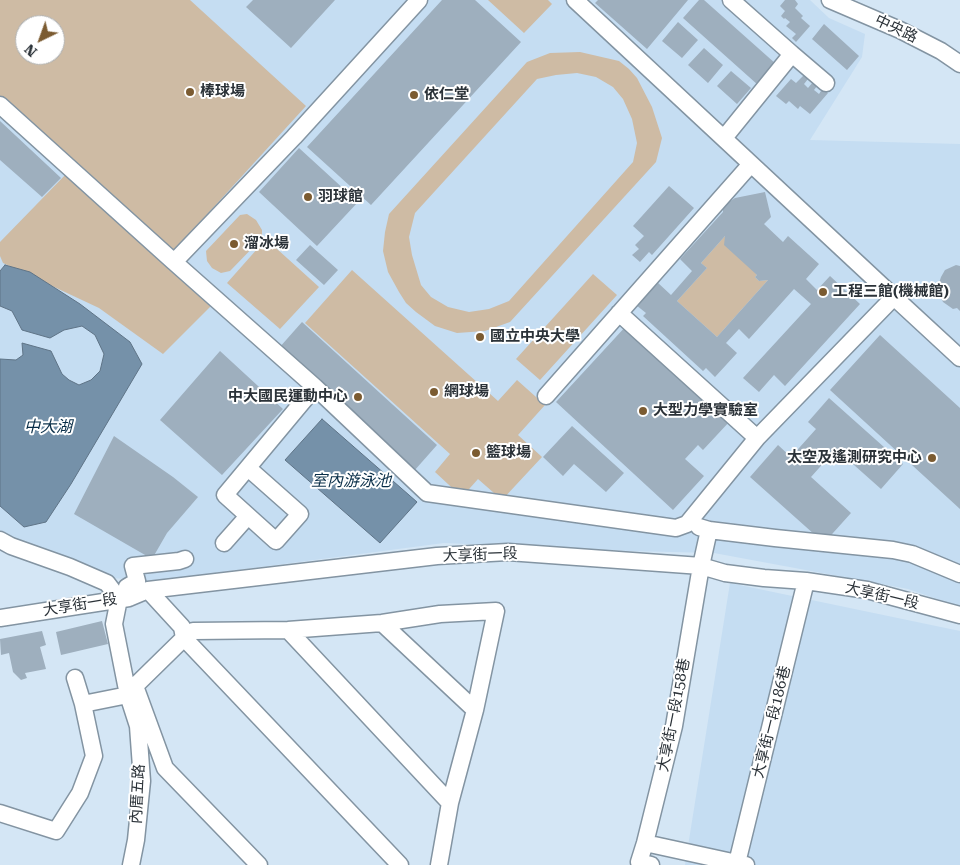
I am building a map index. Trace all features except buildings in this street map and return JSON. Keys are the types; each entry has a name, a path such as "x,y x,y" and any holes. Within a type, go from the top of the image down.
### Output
{"street":[{"path":"174,262 294,137 419,0"},
{"path":"574,0 896,295 960,358"},
{"path":"731,0 826,83"},
{"name":"中央路","path":"830,0 900,30 941,51 960,64"},
{"path":"724,138 792,54"},
{"path":"0,105 316,387 427,493 676,528 687,524 757,438 896,295"},
{"path":"546,396 751,164"},
{"path":"620,313 757,438"},
{"path":"248,468 300,514 276,541 224,496 316,387"},
{"path":"224,544 248,516"},
{"path":"687,524 710,530 893,550 912,554 960,574"},
{"name":"大享街一段158巷","path":"645,863 645,842 674,726 701,566 710,530"},
{"path":"0,540 11,546 107,582 124,598"},
{"name":"大享街一段","path":"0,618 124,598 148,590 437,556 499,552 701,566 725,573 806,581 867,590 960,615"},
{"name":"內厝五路","path":"131,865 136,840 142,781 138,726 128,695 114,624 127,587 137,581 133,566 185,559"},
{"name":"大享街一段186巷","path":"732,863 806,581"},
{"path":"148,590 182,627 184,638 400,865"},
{"path":"259,865 165,768 135,686 193,631 288,630 382,623 440,614 496,611 475,710 450,803 439,865"},
{"path":"382,623 475,710"},
{"path":"288,630 450,803"},
{"path":"0,813 56,831 80,793 94,756 83,704 74,678"},
{"path":"83,704 128,695"},
{"path":"645,842 732,863"}],"shaded area":[{"name":"國立中央大學","path":"0,0 810,0 829,18 865,34 862,57 810,140 960,144 960,607 908,589 714,553 444,543 154,581 111,578 9,536 0,530"},
{"path":"0,0 190,0 306,106 170,255 0,100"},
{"path":"488,0 548,0 552,4 524,33"},
{"path":"580,52 619,61 629,69 637,78 652,107 662,138 656,162 510,322 485,331 457,333 435,326 406,303 388,272 383,251 389,214 527,62 550,53","holes":["577,73 596,77 613,87 623,99 632,119 637,143 633,162 509,301 489,309 469,312 448,307 431,297 421,285 412,255 409,237 415,213 537,79"]},
{"path":"71,169 217,300 163,354 99,308 3,263 0,256 0,242"},
{"name":"溜冰場","path":"247,214 256,220 262,230 262,238 230,271 221,273 212,268 207,261 206,251 240,215"},
{"path":"725,236 757,275 755,277 759,281 768,280 717,337 677,301 707,268 701,263"},
{"path":"266,239 319,287 280,329 227,283"},
{"path":"352,270 498,401 517,380 545,405 518,435 542,457 502,500 478,479 462,497 435,472 450,454 305,323"},
{"path":"593,274 617,295 540,380 516,359"},
{"path":"730,583 960,631 960,865 685,865"}],"water":[{"name":"中大湖","path":"5,265 30,272 80,304 130,342 142,364 71,484 46,522 24,527 0,506 0,359 16,360 23,355 22,343 51,351 62,374 79,385 91,380 100,371 104,354 95,335 82,326 64,330 50,338 22,330 12,311 0,306 0,271"},
{"name":"室內游泳池","path":"322,419 417,502 380,543 285,460"}],"place":[{"name":"棒球場","path":"190,92"},
{"name":"依仁堂","path":"414,95"},
{"name":"羽球館","path":"308,197"},
{"name":"溜冰場","path":"234,244"},
{"name":"工程三館(機械館)","path":"823,292"},
{"name":"國立中央大學","path":"480,337"},
{"name":"網球場","path":"434,392"},
{"name":"中大國民運動中心","path":"358,397"},
{"name":"大型力學實驗室","path":"643,411"},
{"name":"籃球場","path":"476,453"},
{"name":"太空及遙測研究中心","path":"932,458"}]}
